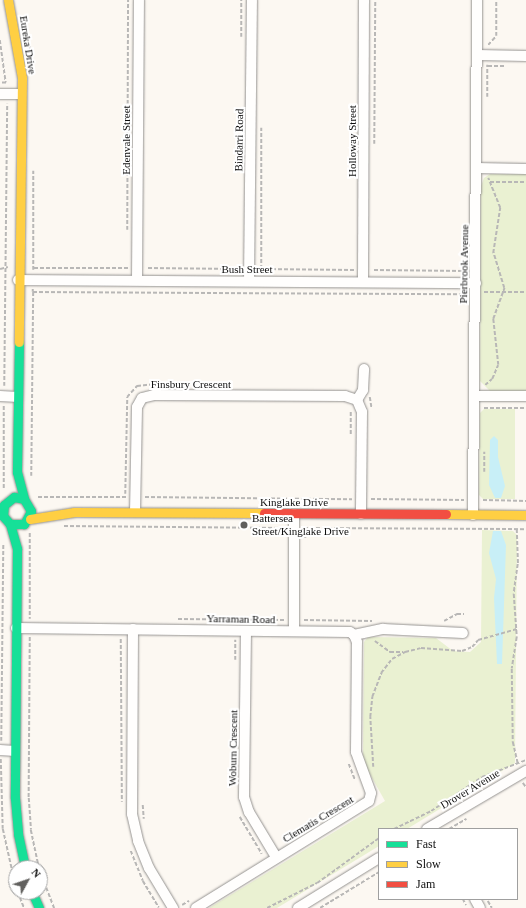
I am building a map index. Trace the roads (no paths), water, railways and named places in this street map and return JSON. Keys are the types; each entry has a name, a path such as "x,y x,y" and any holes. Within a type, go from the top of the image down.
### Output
{"street":[{"name":"Eureka Drive","path":"5,521 5,503 17,472 20,94 20,59 8,0"},
{"name":"Edenvale Street","path":"137,280 139,0"},
{"name":"Bindarri Road","path":"249,281 252,0"},
{"name":"Holloway Street","path":"363,282 364,0"},
{"name":"Pierbrook Avenue","path":"473,515 478,396 475,287 481,168 482,56 477,0"},
{"name":"Pierbrook Avenue","path":"477,13 481,0"},
{"name":"Eureka Drive","path":"0,7 20,94"},
{"path":"482,56 526,56"},
{"path":"0,94 20,94"},
{"path":"481,168 526,169"},
{"name":"Bush Street","path":"18,280 363,282 475,287"},
{"path":"361,514 362,412 354,403 363,390 364,369"},
{"path":"2,396 18,397"},
{"name":"Finsbury Crescent","path":"135,512 136,412 139,400 145,396 344,396 354,403"},
{"path":"478,396 526,396"},
{"name":"Eureka Drive","path":"17,472 35,503 27,521"},
{"name":"Kinglake Drive","path":"5,503 35,503 62,512"},
{"name":"Kinglake Drive","path":"5,521 17,526 27,521 62,512 526,515"},
{"path":"294,514 294,631"},
{"path":"5,521 17,550"},
{"path":"24,860 16,817 16,628 17,550 27,521"},
{"name":"Yarraman Road","path":"16,628 133,634 246,636 294,631 350,632 354,635 367,631 383,629 463,633"},
{"path":"133,634 132,814 138,841 148,868 176,904"},
{"name":"Clematis Crescent","path":"196,908 276,857 366,804 371,798 371,793 360,779 356,752 357,642 354,635"},
{"name":"Woburn Crescent","path":"246,636 244,797 249,812 276,857"},
{"path":"1,756 15,751"},
{"name":"Drover Avenue","path":"430,828 521,769"},
{"path":"298,908 378,859"}],"water":[{"path":"494,436 498,440 498,457 505,486 501,498 495,498 489,485 490,440"},
{"path":"493,531 501,531 506,545 502,664 497,664 494,598 496,579 489,553"}],"place":[{"name":"Battersea Street/Kinglake Drive","path":"244,525"}]}
